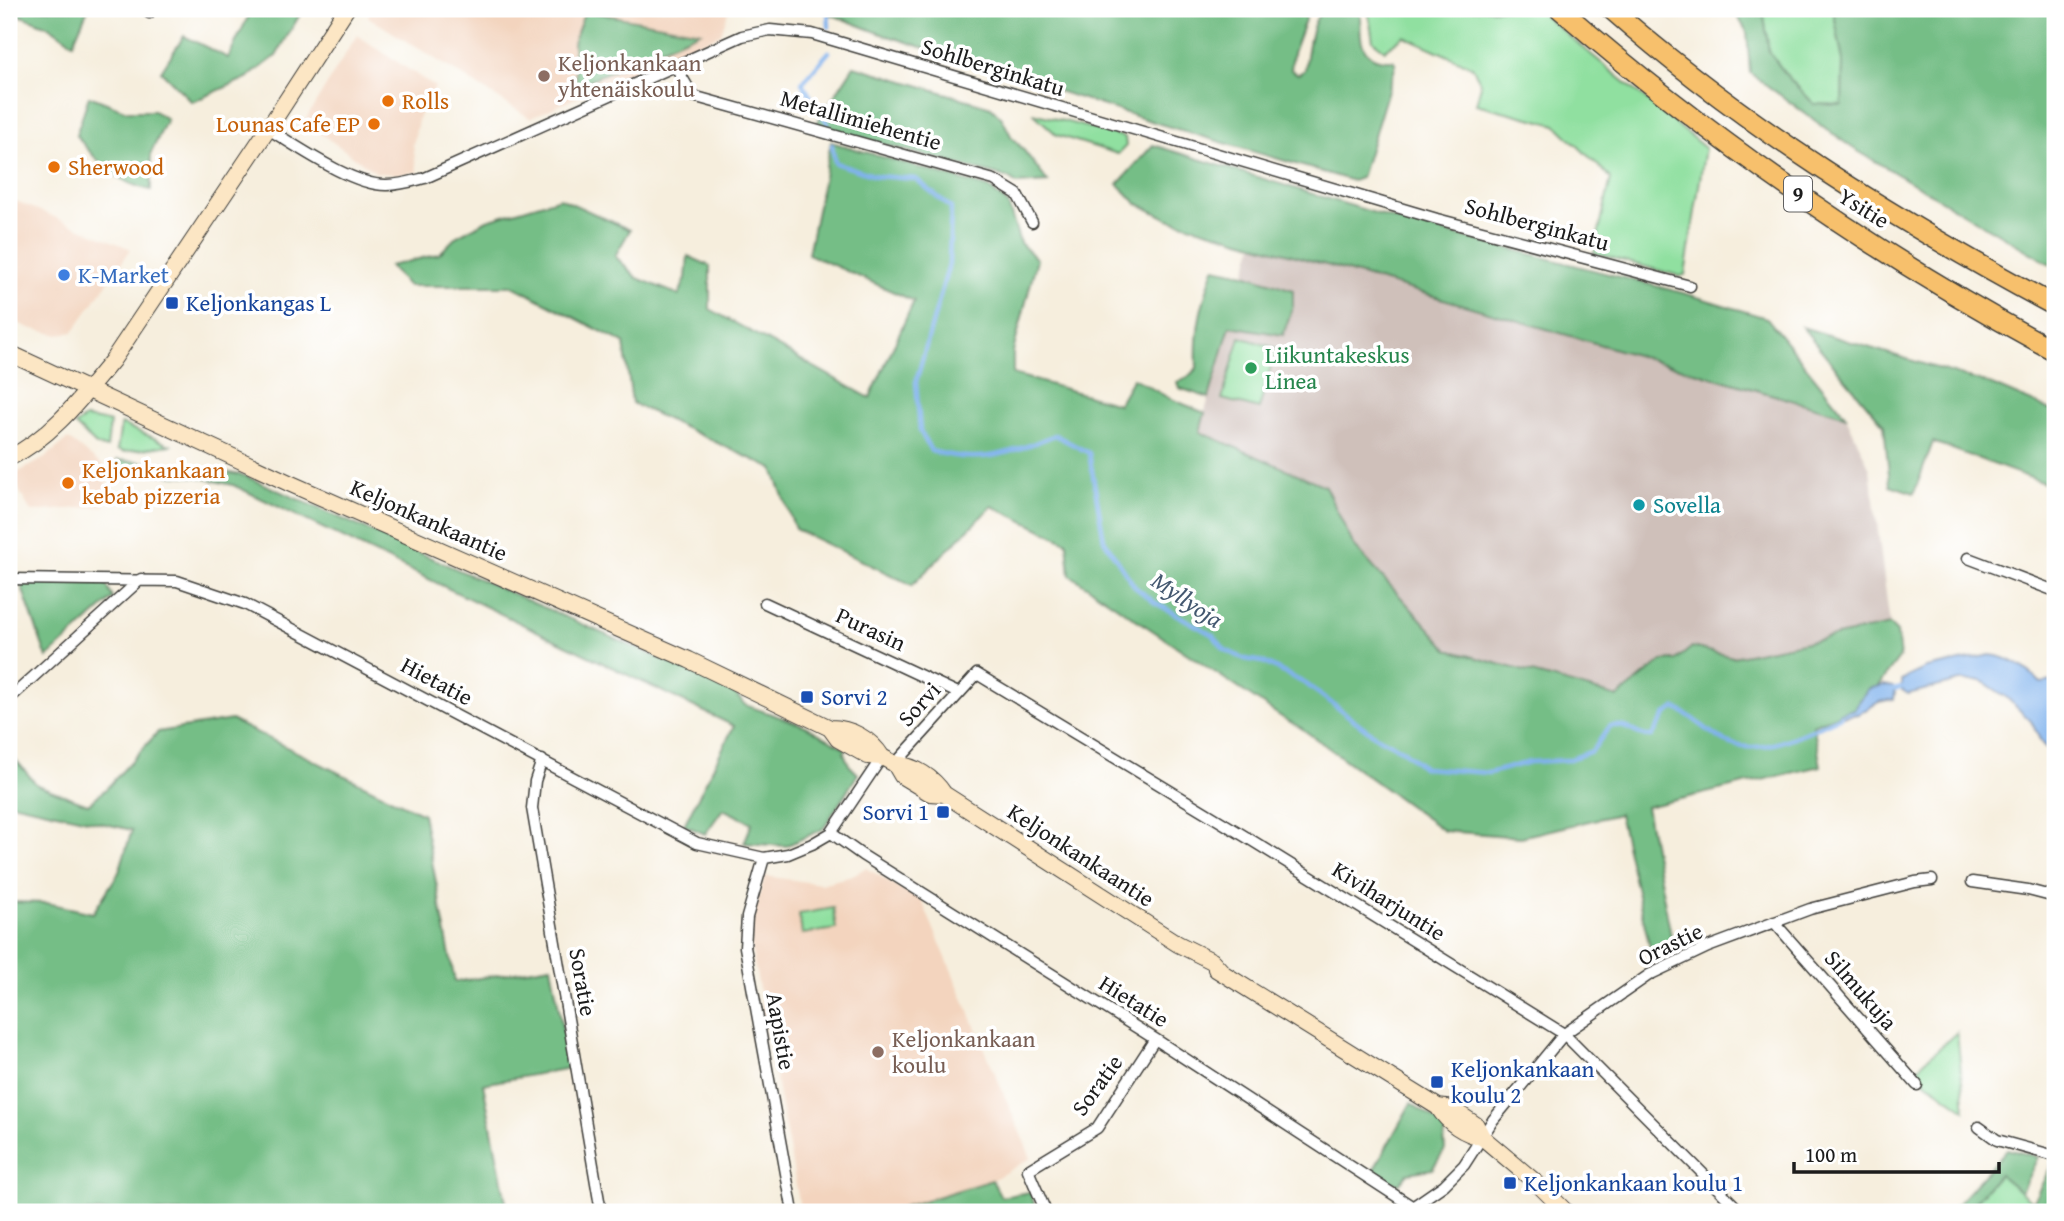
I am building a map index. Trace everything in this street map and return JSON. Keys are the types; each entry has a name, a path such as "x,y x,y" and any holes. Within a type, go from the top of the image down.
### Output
{"highway":[{"name":"Ysitie","path":"1560,9 1621,62 1688,114 1812,204 1978,309 2055,351"},
{"name":"Ysitie","path":"1611,9 1657,50 1749,119 1866,198 1977,265 2055,306"}],"main road":[{"path":"9,458 40,440 112,361 346,9"},
{"name":"Keljonkankaantie","path":"9,353 289,483 700,665 830,728 838,739 868,756 909,765 937,782 944,794 1193,953 1207,966 1223,972 1438,1107 1445,1119 1469,1135 1482,1138 1540,1186 1566,1212"}],"street":[{"name":"Sohlberginkatu","path":"268,129 301,150 363,182 402,184 425,178 742,36 770,30 812,34 1437,219 1690,286"},
{"name":"Metallimiehentie","path":"676,66 693,96 992,179 1017,194 1032,222"},
{"path":"1968,558 2055,591"},
{"name":"Hietatie","path":"9,579 177,581 246,604 697,843 764,858 789,854 831,833 889,761"},
{"path":"9,699 141,579"},
{"name":"Purasin","path":"765,603 958,693"},
{"name":"Sorvi","path":"889,761 976,674"},
{"name":"Kiviharjuntie","path":"976,674 1564,1034 1741,1212"},
{"name":"Soratie","path":"542,760 535,782 532,808 601,1212"},
{"name":"Hietatie","path":"831,833 1155,1039 1409,1210"},
{"name":"Aapistie","path":"764,858 747,917 745,947 793,1212"},
{"name":"Orastie","path":"1409,1210 1444,1185 1464,1165 1493,1120 1564,1034 1649,975 1708,947 1810,909 1932,880"},
{"path":"1972,882 2055,897"},
{"name":"Silmukuja","path":"1774,922 1917,1085"},
{"name":"Soratie","path":"1046,1212 1028,1170 1097,1128 1155,1039"},
{"path":"1979,1127 1997,1139 2055,1156"}],"shaded area":[{"name":"Keljonkankaan yhtenäiskoulu","path":"371,9 729,9 721,34 530,118 368,17"},
{"path":"357,35 435,87 419,116 413,145 417,172 377,173 304,122"},
{"path":"9,198 131,249 73,332 59,335 29,328 9,319"},
{"path":"1254,243 1846,416 1870,469 1890,625 1733,657 1692,647 1676,660 1662,662 1618,697 1449,650 1354,546 1325,486 1199,432"},
{"path":"68,439 106,468 105,506 31,512 11,476 45,458"},
{"name":"Keljonkankaan koulu","path":"866,868 922,901 1031,1158 992,1180 887,1212 801,1212 751,946 753,917 765,876 821,884 848,877"}],"green space":[{"path":"1334,8 1360,9 1361,38 1367,52 1372,57 1393,60 1396,64 1361,178 1353,181 1160,124 879,33 817,9 1295,9 1303,11 1306,17 1293,53 1291,70 1298,74 1305,70 1313,26 1321,12"},
{"path":"9,9 88,9 73,43 50,27"},
{"path":"252,9 303,9 276,56 247,78 192,102 161,71 184,36 228,58"},
{"path":"1368,9 1536,9 1705,148 1685,275 1680,276 1594,253 1611,178 1556,125 1476,104 1481,85 1473,67 1404,36 1385,50 1373,41"},
{"path":"1733,9 1763,9 1769,52 1788,77 1814,104 1842,105 1843,61 1833,9 2055,9 2055,267 1851,147 1750,73 1747,32"},
{"path":"1763,9 1833,9 1843,61 1842,105 1814,104 1788,77 1769,52"},
{"path":"585,11 700,32 576,86 573,43"},
{"path":"854,66 991,107 1002,118 1012,138 1048,182 1017,184 1008,178 815,126"},
{"path":"89,96 127,111 154,111 167,119 151,153 151,190 118,177 91,153 76,135"},
{"path":"1033,113 1125,137 1126,146 1118,154 1057,135"},
{"path":"831,142 989,188 1008,204 1020,243 1037,259 1013,352 1013,374 1118,404 1133,378 1169,398 1205,413 1200,432 1325,486 1354,546 1449,650 1618,697 1662,661 1676,660 1692,647 1733,657 1890,625 1897,632 1900,657 1877,687 1868,689 1854,709 1813,725 1821,766 1646,807 1674,951 1653,961 1619,814 1521,837 1444,831 1301,728 1070,575 1067,542 992,506 912,585 795,529 773,469 632,403 624,343 513,286 408,286 389,266 439,254 457,236 487,220 560,198 630,230 615,256 637,278 679,295 686,278 688,256 710,266 710,309 870,398 914,301 808,254"},
{"path":"1153,145 1401,221 1687,294 1767,318 1846,416 1168,219 1136,203 1118,184"},
{"path":"1214,268 1245,274 1293,290 1293,306 1283,335 1230,326 1209,398 1179,388 1177,382 1188,377 1197,368 1200,317"},
{"path":"1802,327 1992,385 2055,412 2055,487 1933,442 1914,493 1890,485 1884,425"},
{"name":"Liikuntakeskus Linea","path":"1240,337 1276,348 1259,409 1222,399"},
{"path":"85,418 110,422 107,448 96,445 75,425"},
{"path":"121,424 170,445 124,452 117,450"},
{"path":"117,460 169,464 209,474 221,471 245,476 732,690 745,705 803,725 846,749 844,753 849,765 858,774 823,829 786,846 744,843 752,823 723,809 705,834 684,825 734,726 233,485 197,477 117,471"},
{"path":"20,582 105,582 113,598 47,658"},
{"path":"231,720 423,814 455,982 551,966 570,1068 483,1084 508,1212 9,1212 9,902 47,903 93,913 119,872 132,830 11,803 9,752 37,785 88,804 107,788 158,732"},
{"path":"833,908 836,929 802,934 799,914"},
{"path":"1957,1032 1965,1110 1926,1082 1915,1070"},
{"path":"1411,1103 1448,1128 1444,1135 1445,1150 1432,1169 1408,1173 1399,1184 1388,1182 1373,1171"},
{"path":"2007,1149 2038,1157 2021,1192 1999,1174 1966,1212 1950,1212"},
{"path":"2053,1162 2055,1212 2045,1212 2033,1202"},
{"path":"1999,1174 2045,1212 1966,1212"},
{"path":"992,1180 1001,1197 1030,1192 1037,1212 887,1212"}],"water":[{"path":"1990,655 2018,664 2041,683 2055,683 2055,758 2040,740 2031,721 2006,697 1982,681 1960,681 1908,694 1902,690 1901,680 1926,668"},
{"path":"1884,685 1893,687 1894,699 1879,702 1858,714 1837,717 1839,713 1854,709 1868,689"}],"waterway":[{"name":"Myllyoja","path":"828,9 829,27"},
{"name":"Myllyoja","path":"828,124 802,83 829,52"},
{"name":"Myllyoja","path":"832,145 835,163 876,176 916,179 951,208 949,264 916,382 920,431 931,451 980,457 1009,452 1055,435 1089,453 1104,540 1135,587 1154,602 1213,635 1225,650 1245,659 1263,662 1306,684 1374,735 1404,751 1424,768 1489,773 1530,762 1568,760 1592,751 1610,726 1624,727 1642,735 1652,736 1666,714 1675,708 1721,739 1750,747 1781,742 1841,717"},
{"path":"1894,689 1901,687"}],"place":[{"name":"Keljonkankaan yhtenäiskoulu","path":"544,76"},
{"name":"Rolls","path":"388,101"},
{"name":"Lounas Cafe EP","path":"374,124"},
{"name":"Sherwood","path":"54,167"},
{"name":"K-Market","path":"64,275"},
{"name":"Keljonkangas L","path":"172,303"},
{"name":"Liikuntakeskus Linea","path":"1251,368"},
{"name":"Keljonkankaan kebab pizzeria","path":"68,483"},
{"name":"Sovella","path":"1639,505"},
{"name":"Sorvi 2","path":"807,697"},
{"name":"Sorvi 1","path":"943,812"},
{"name":"Keljonkankaan koulu","path":"878,1052"},
{"name":"Keljonkankaan koulu 2","path":"1437,1082"},
{"name":"Keljonkankaan koulu 1","path":"1510,1183"}]}
